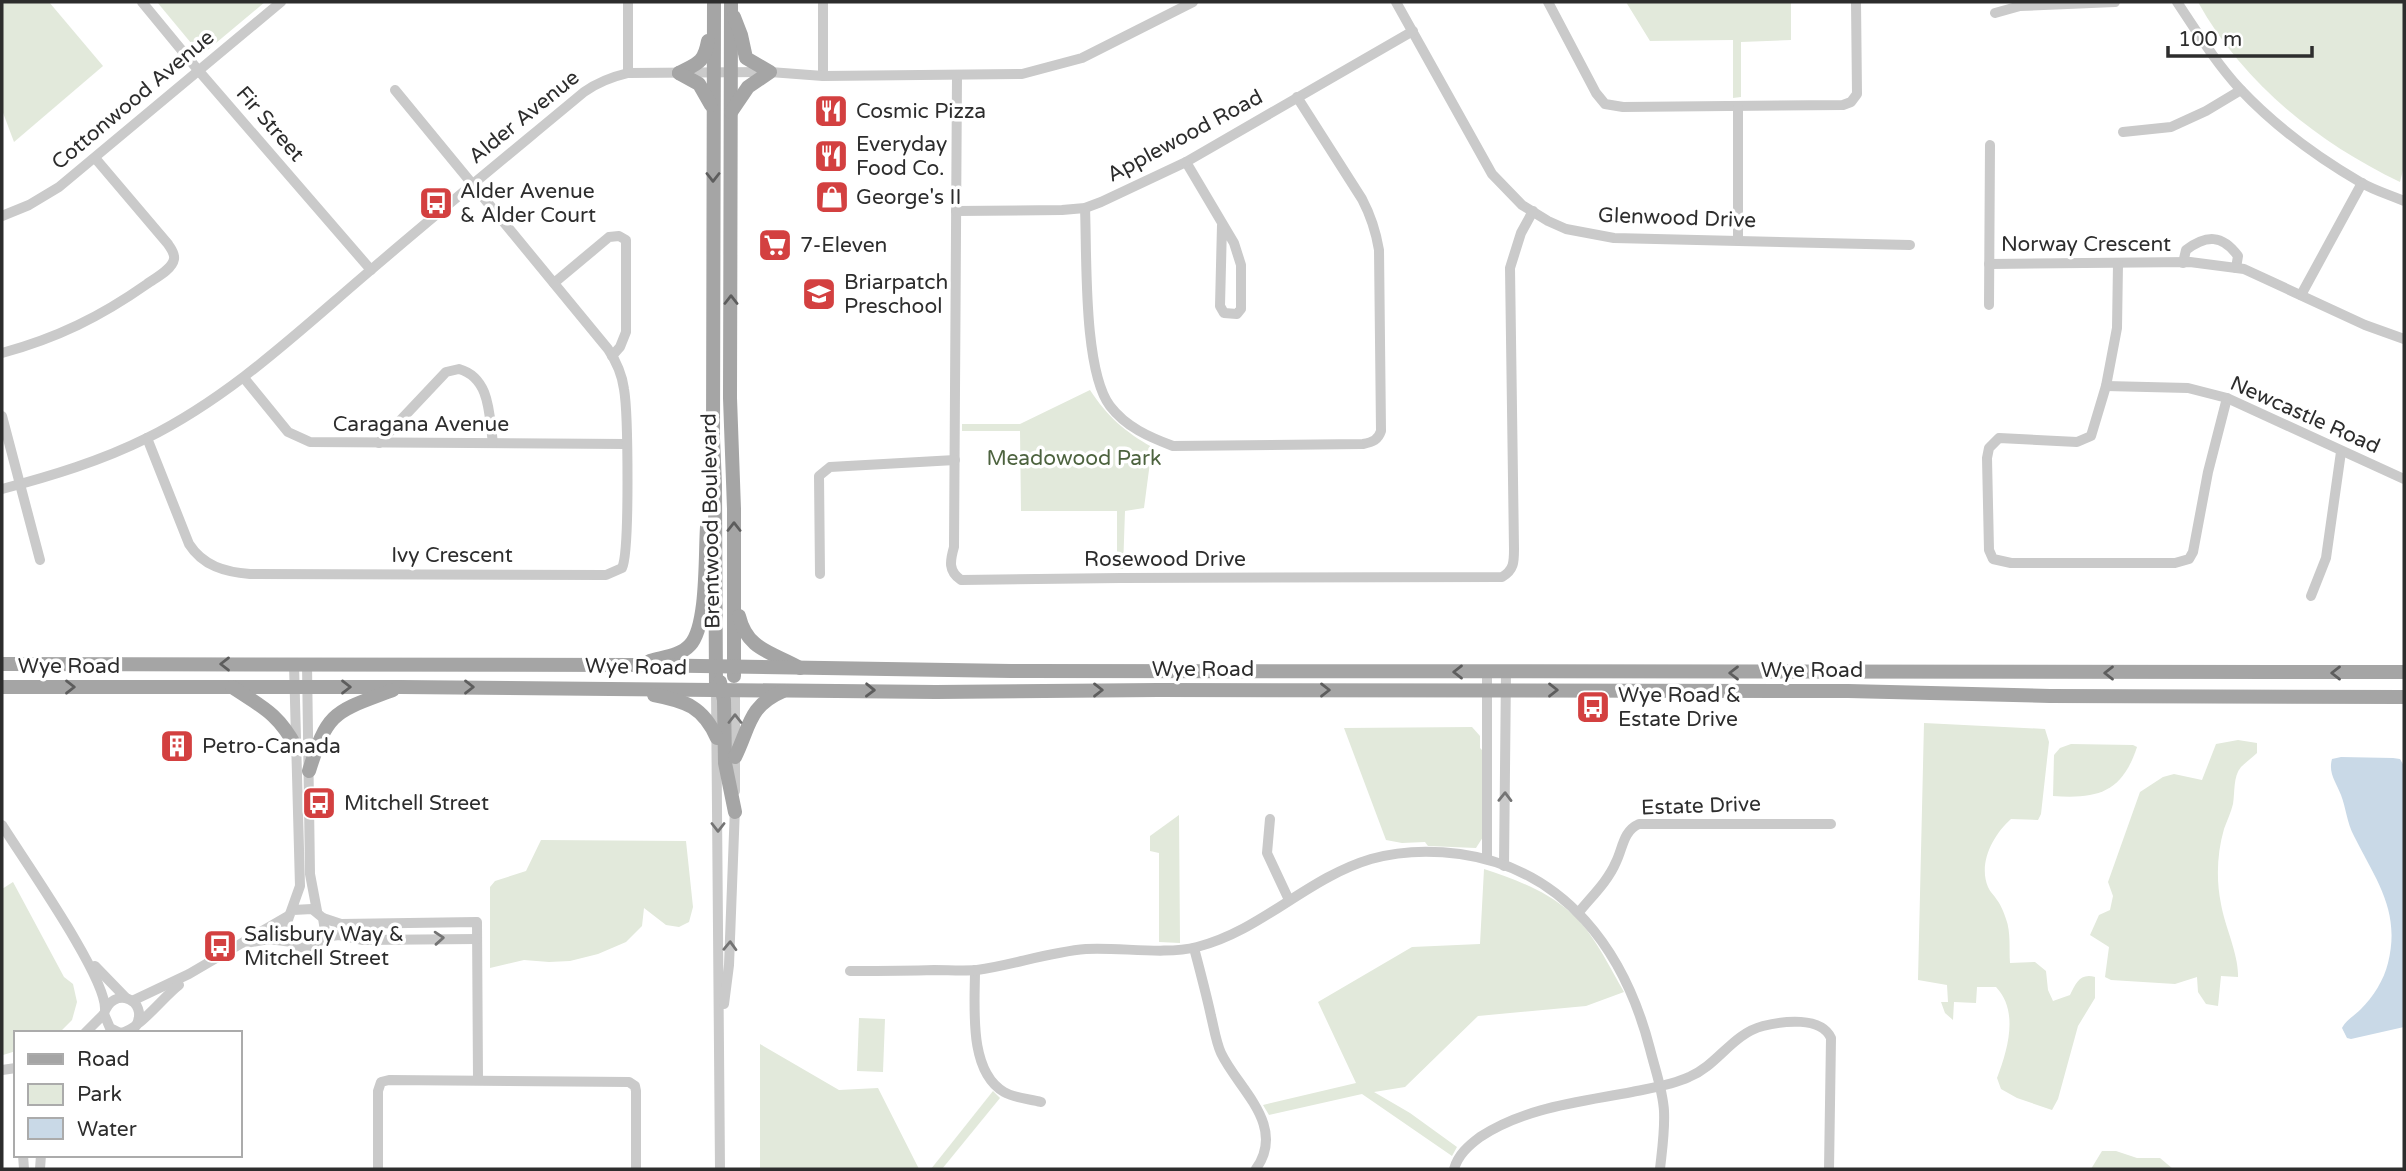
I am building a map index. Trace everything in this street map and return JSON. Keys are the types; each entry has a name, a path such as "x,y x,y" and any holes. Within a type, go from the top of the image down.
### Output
{"main road":[{"path":"731,5 746,58 769,72 748,87 731,112"},
{"name":"Brentwood Boulevard","path":"724,689 734,668 735,596 730,398 731,5"},
{"path":"679,73 701,62 706,55 713,6"},
{"name":"Brentwood Boulevard","path":"713,6 716,667 724,689"},
{"path":"679,73 699,84 713,109"},
{"path":"637,665 679,653 690,645 697,632 704,603 713,438"},
{"path":"735,596 743,631 748,639 801,669"},
{"name":"Wye Road","path":"2,664 637,665 801,669 1487,673 2404,672"},
{"name":"Wye Road","path":"2,687 637,688 936,692 1848,691 2050,696 2404,697"},
{"path":"2,699 18,687"},
{"path":"232,687 274,714 296,747"},
{"path":"309,771 318,742 332,718 351,706 401,687"},
{"path":"637,688 690,704 706,720 717,738"},
{"path":"724,689 725,763 735,812"},
{"path":"735,757 750,720 760,705 782,691 802,689"}],"street":[{"name":"Fir Street","path":"142,2 371,270"},
{"name":"Cottonwood Avenue","path":"2,216 45,196 95,158 281,2"},
{"path":"628,2 628,73"},
{"path":"823,2 823,76"},
{"name":"Alder Avenue","path":"2,489 82,465 147,438 209,402 244,378 472,184 598,82 628,73 769,72 823,76 1022,74 1060,65 1111,45 1194,2"},
{"name":"Glenwood Drive","path":"1396,2 1492,174 1522,205 1566,229 1593,235 1910,245"},
{"path":"1548,2 1596,93 1605,104 1623,107 1843,105 1851,102 1857,94 1856,2"},
{"path":"1996,13 2020,6 2115,2"},
{"path":"2177,2 2241,90 2303,145 2362,183 2404,201"},
{"name":"Applewood Road","path":"956,211 1085,208 1136,188 1413,31"},
{"name":"Rosewood Drive","path":"957,75 954,547 950,563 952,571 961,580 1503,577 1510,573 1514,565 1510,268 1521,233 1533,211"},
{"name":"Ivy Crescent","path":"147,438 194,551 219,569 250,574 613,573 622,568 625,557 626,444 625,389 619,369 612,356 554,283 395,90"},
{"path":"2123,132 2171,127 2206,111 2241,90"},
{"path":"1085,208 1091,348 1096,375 1108,404 1131,426 1173,446 1372,442 1379,438 1381,431 1378,241 1362,200 1297,97"},
{"path":"1738,107 1738,239"},
{"name":"Norway Crescent","path":"1989,305 1990,145"},
{"path":"2,353 52,338 106,311 165,271 174,258 168,244 95,158"},
{"path":"1186,162 1234,243 1241,265 1241,309 1232,315 1224,313 1220,306 1222,225"},
{"path":"2301,295 2362,183"},
{"path":"554,283 609,237 619,236 626,240 626,331 625,338 612,356"},
{"name":"Norway Crescent","path":"2183,263 2186,250 2200,240 2221,240 2232,247 2238,256 2236,268"},
{"name":"Norway Crescent","path":"1989,264 2183,263 2244,269 2365,325 2404,339"},
{"path":"2118,264 2117,328 2106,386 2091,436 2077,442 1999,439 1989,448 1989,550 1993,559 2001,562 2148,563 2182,563 2189,559 2193,552 2208,472 2227,398"},
{"path":"379,443 446,372 459,369 470,374 485,391 493,443"},
{"name":"Caragana Avenue","path":"244,378 288,432 295,437 318,443 626,444"},
{"name":"Newcastle Road","path":"2106,386 2188,388 2227,398 2404,479"},
{"path":"2,416 40,560"},
{"path":"2311,596 2326,558 2342,452"},
{"path":"820,574 819,476 830,467 955,460"},
{"path":"243,943 269,939 292,942 306,948 318,943 325,931 310,874 309,771 300,664"},
{"path":"1504,866 1506,672"},
{"path":"1487,673 1487,859"},
{"path":"292,942 285,928 300,886 296,747 301,687"},
{"name":"Brentwood Boulevard","path":"720,1169 717,738 724,689"},
{"name":"Brentwood Boulevard","path":"720,1038 730,965 735,812 735,757 724,689"},
{"path":"1270,819 1268,853 1289,900"},
{"name":"Estate Drive","path":"1578,912 1609,875 1625,838 1632,827 1639,824 1831,824"},
{"path":"2,825 83,954 102,990 104,1012 110,1028 116,1031"},
{"path":"850,971 975,970 1085,949 1194,948 1238,932 1322,880 1351,866 1389,855 1429,852 1487,859 1537,882 1578,912 1600,936 1626,981 1643,1024 1664,1108 1660,1169"},
{"path":"128,1031 189,974 290,913 306,908 341,924 477,922 478,1079"},
{"path":"323,937 339,935 363,940 477,939"},
{"path":"1194,948 1221,1053 1259,1110 1265,1126 1263,1150 1256,1169"},
{"path":"83,954 136,1004 140,1015 136,1026"},
{"path":"975,970 975,1033 985,1076 1004,1093 1041,1102"},
{"path":"87,1031 115,999 129,999 189,974"},
{"path":"1454,1169 1459,1156 1473,1142 1512,1119 1542,1109 1658,1087 1700,1073 1748,1031 1761,1026 1787,1023 1821,1025 1831,1038 1829,1169"},
{"path":"377,1169 378,1091 381,1082 478,1079 629,1082 635,1086 636,1091 636,1169"}],"green space":[{"path":"2,2 49,2 103,66 14,142 2,110"},
{"path":"157,2 265,2 204,53 196,49"},
{"path":"1626,2 1791,2 1791,40 1741,42 1741,97 1733,98 1733,40 1650,41"},
{"path":"2198,2 2404,2 2404,166 2400,182 2340,148 2285,107 2237,59"},
{"name":"Meadowood Park","path":"1090,390 1117,423 1152,447 1144,508 1125,511 1123,569 1117,569 1117,511 1021,511 1020,431 962,431 962,424 1020,424"},
{"path":"1924,723 2045,729 2049,742 2041,814 2038,820 2011,819 1998,833 1986,859 1985,878 2008,924 2010,963 2035,962 2046,971 2048,990 2053,1001 2070,995 2082,978 2095,977 2095,998 2078,1026 2058,1099 2052,1110 2017,1098 2001,1089 1997,1078 2008,1043 2009,1019 2003,997 1996,987 1977,987 1976,1003 1954,1002 1953,1020 1945,1013 1941,1002 1948,1002 1947,985 1918,980"},
{"path":"1472,727 1480,736 1480,748 1483,751 1483,837 1476,848 1428,846 1425,842 1402,843 1386,840 1344,728"},
{"path":"2238,740 2257,743 2257,753 2241,767 2237,775 2233,804 2220,847 2218,876 2219,895 2238,977 2221,976 2218,1006 2206,1004 2198,992 2197,977 2175,984 2111,980 2105,977 2109,947 2090,935 2099,915 2110,910 2113,896 2108,882 2140,792 2163,777 2174,774 2202,780 2216,744"},
{"path":"2071,744 2137,747 2124,774 2106,790 2083,796 2053,796 2054,755 2060,748"},
{"path":"1179,815 1180,943 1159,942 1159,853 1150,851 1150,836"},
{"path":"541,840 686,841 693,907 689,922 679,927 666,925 644,908 642,926 626,942 598,954 570,961 524,960 490,968 490,887 495,881 526,871"},
{"path":"1484,869 1540,891 1570,912 1593,939 1624,992 1586,1006 1478,1016 1405,1087 1374,1092 1410,1113 1457,1147 1452,1156 1362,1094 1269,1115 1263,1105 1356,1083 1318,1002 1412,947 1480,944"},
{"path":"13,882 64,977 73,984 77,1002 72,1020 61,1031 14,1031 14,1052 3,1055 2,889"},
{"path":"859,1018 885,1019 883,1072 857,1071"},
{"path":"760,1044 839,1090 878,1088 919,1169 760,1169"},
{"path":"993,1091 1000,1098 942,1169 931,1169"},
{"path":"2102,1151 2116,1151 2137,1158 2160,1158 2173,1169 2091,1169"}],"water":[{"path":"2332,759 2400,759 2404,766 2404,1027 2351,1039 2347,1038 2342,1028 2374,994 2381,982 2388,963 2391,927 2384,896 2352,831 2332,773"}],"place":[{"name":"Cosmic Pizza","path":"831,111"},
{"name":"Everyday Food Co.","path":"831,156"},
{"name":"George's II","path":"832,197"},
{"name":"Alder Avenue & Alder Court","path":"436,203"},
{"name":"7-Eleven","path":"775,245"},
{"name":"Briarpatch Preschool","path":"819,294"},
{"name":"Wye Road & Estate Drive","path":"1593,707"},
{"name":"Petro-Canada","path":"177,746"},
{"name":"Mitchell Street","path":"319,803"},
{"name":"Salisbury Way & Mitchell Street","path":"220,946"}]}
